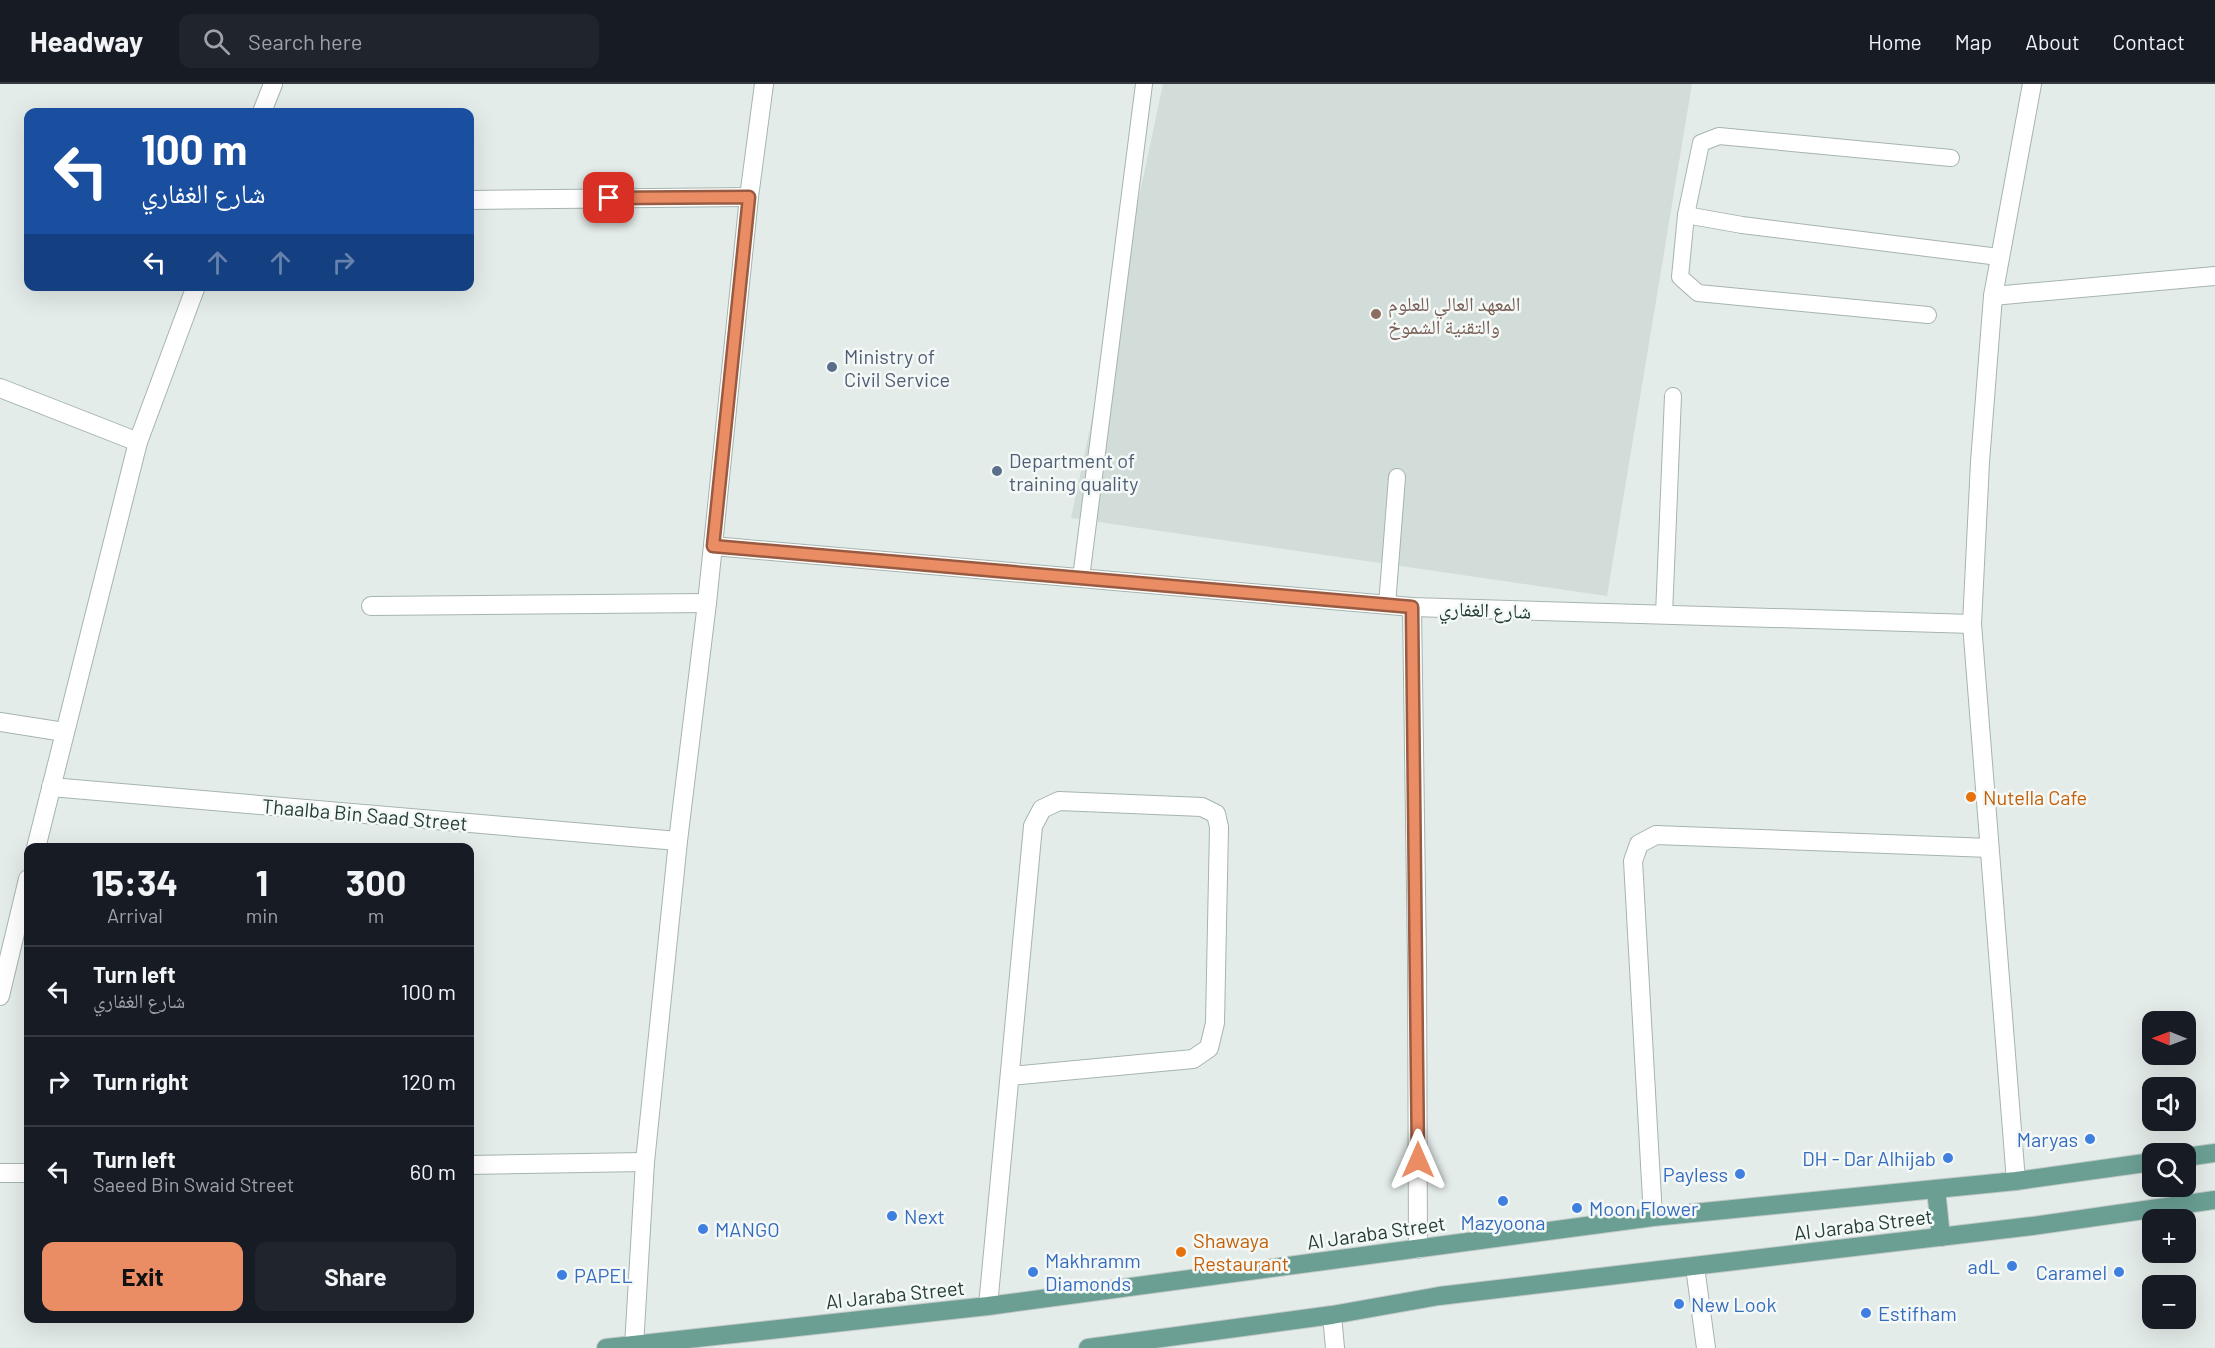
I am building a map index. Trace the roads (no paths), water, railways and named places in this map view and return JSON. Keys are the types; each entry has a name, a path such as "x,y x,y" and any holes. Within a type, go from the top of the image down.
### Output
{"main road":[{"path":"2196,1156 2215,1153"},
{"name":"Al Jaraba Street","path":"606,1348 988,1306 1653,1217 2016,1181 2142,1163"},
{"path":"1936,1189 1941,1237"},
{"name":"Al Jaraba Street","path":"1088,1348 1332,1315 1439,1296 2032,1226 2215,1200"}],"street":[{"path":"264,108 273,84"},
{"path":"634,1346 645,1162 678,841 708,603 749,197 764,84"},
{"path":"2016,1181 1972,624 1980,462 1993,296 2032,84"},
{"path":"474,200 749,197"},
{"path":"1993,296 2215,276"},
{"path":"37,843 138,442 194,291"},
{"path":"0,388 138,442"},
{"name":"شارع الغفاري","path":"713,546 1412,607 1972,624"},
{"path":"371,606 708,603"},
{"path":"1412,607 1418,1249"},
{"path":"0,722 64,732"},
{"name":"Thaalba Bin Saad Street","path":"51,787 678,841"},
{"path":"988,1306 1033,826 1042,808 1059,801 1202,807 1216,814 1220,827 1215,1023 1209,1048 1193,1059 1010,1076"},
{"path":"1653,1217 1633,861 1639,844 1656,835 1989,848"},
{"path":"1,986 24,895"},
{"path":"474,1165 645,1162"},
{"path":"0,1173 24,1173"},
{"path":"1695,1267 1706,1348"},
{"path":"1332,1315 1335,1348"}],"lane":[{"path":"1081,578 1144,84"},
{"path":"1928,315 1698,293 1680,277 1686,215 1701,143 1719,136 1951,158"},
{"path":"1686,215 1742,225 1999,257"},
{"path":"1664,615 1673,396"},
{"path":"1387,605 1397,477"}],"place":[{"name":"المعهد العالي للعلوم والتقنية الشموخ","path":"1376,314"},
{"name":"Ministry of Civil Service","path":"832,367"},
{"name":"Department of training quality","path":"997,471"},
{"name":"Nutella Cafe","path":"1971,797"},
{"name":"Maryas","path":"2090,1139"},
{"name":"DH - Dar Alhijab","path":"1948,1158"},
{"name":"Payless","path":"1740,1174"},
{"name":"Mazyoona","path":"1503,1201"},
{"name":"Moon Flower","path":"1577,1208"},
{"name":"Next","path":"892,1216"},
{"name":"MANGO","path":"703,1229"},
{"name":"Shawaya Restaurant","path":"1181,1252"},
{"name":"adL","path":"2012,1266"},
{"name":"Makhramm Diamonds","path":"1033,1272"},
{"name":"Caramel","path":"2119,1272"},
{"name":"PAPEL","path":"562,1275"},
{"name":"New Look","path":"1679,1304"},
{"name":"Estifham","path":"1866,1313"}]}
